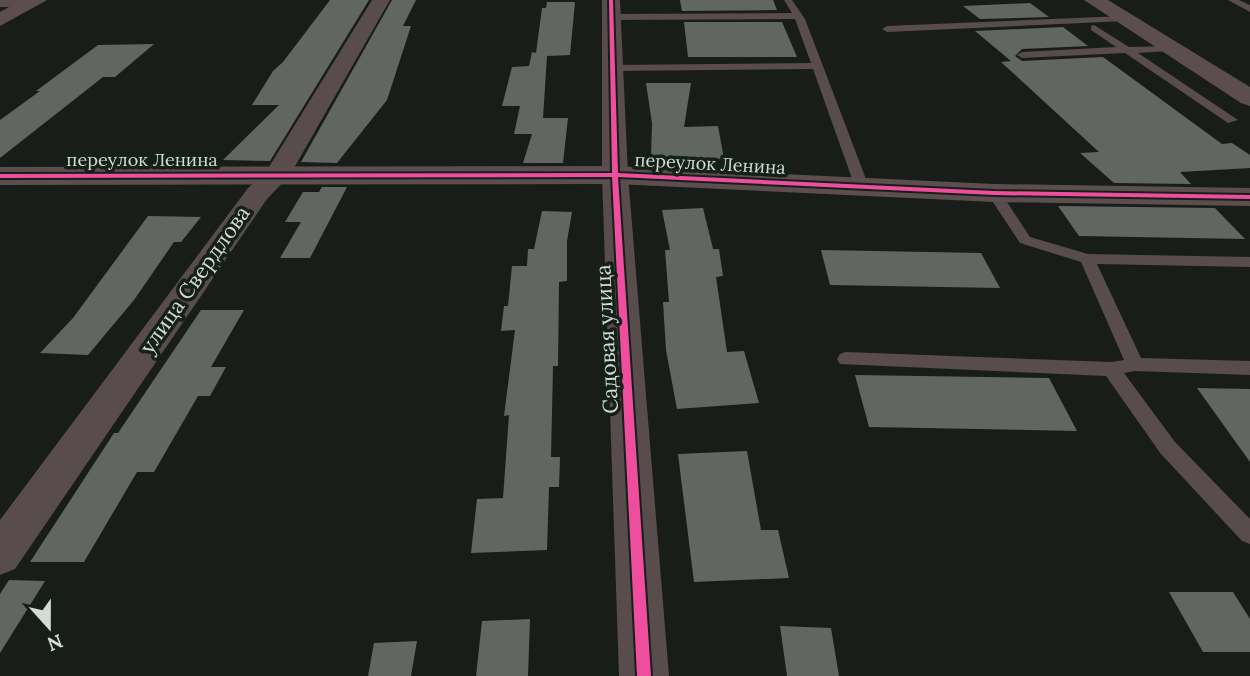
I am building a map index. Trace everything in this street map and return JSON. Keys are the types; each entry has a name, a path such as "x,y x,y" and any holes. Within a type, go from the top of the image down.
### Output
{"street":[{"name":"улица Свердлова","path":"0,555 257,194 277,175 382,0"},
{"path":"1094,0 1250,99"},
{"path":"0,2 36,1"},
{"path":"0,20 36,1"},
{"name":"Садовая улица","path":"611,9 615,175 644,676"},
{"name":"переулок Ленина","path":"0,176 615,175 994,193 1246,200"}],"lane":[{"path":"788,0 798,16 862,187"},
{"path":"1232,0 1250,9"},
{"path":"611,9 661,13 798,16"},
{"path":"887,29 1123,19"},
{"path":"1094,29 1232,120"},
{"path":"1022,55 1170,48"},
{"path":"613,68 817,66"},
{"path":"994,193 1025,240 1087,259 1250,262"},
{"path":"1087,259 1135,364"},
{"path":"846,359 1111,369 1135,364 1250,368"},
{"path":"1111,369 1167,448 1250,534"}],"building":[{"path":"330,0 369,0 270,161 223,160 279,105 252,105 273,71 283,62"},
{"path":"392,0 416,0 403,26 411,26 387,100 337,163 301,162"},
{"path":"680,0 773,0 777,10 682,11"},
{"path":"547,2 575,2 570,55 547,56 543,118 568,118 563,163 523,163 532,134 514,134 520,106 502,106 512,67 529,66 532,52 536,53 542,8 546,8"},
{"path":"1030,3 1049,17 980,19 963,6"},
{"path":"684,22 782,22 797,57 688,57"},
{"path":"1063,27 1088,46 1022,49 1015,56 1022,61 1103,57 1222,144 1232,143 1250,155 1250,168 1180,172 1191,184 1114,183 1080,153 1099,152 1001,62 1011,61 975,31"},
{"path":"154,44 115,77 103,77 0,158 0,120 98,45"},
{"path":"646,83 691,83 684,127 718,126 724,159 651,158 652,123"},
{"path":"322,187 347,187 310,258 280,258 301,222 285,222 303,192 319,192"},
{"path":"1058,206 1215,208 1245,239 1079,236"},
{"path":"703,208 713,249 719,249 723,276 716,277 727,352 744,351 759,403 677,409 666,350 663,302 669,302 665,250 670,250 662,210"},
{"path":"542,211 572,212 567,241 567,281 559,282 558,366 553,366 551,457 560,457 559,487 549,487 547,550 471,553 477,499 503,498 509,415 504,416 515,330 501,331 504,306 508,306 512,266 527,266 528,249 534,249"},
{"path":"148,216 201,217 181,242 174,242 134,300 88,355 40,353 73,318"},
{"path":"821,250 981,253 1000,288 830,285"},
{"path":"201,310 244,310 211,367 226,367 210,396 198,396 154,472 137,472 84,562 30,562 114,433 118,433"},
{"path":"855,375 1049,378 1077,431 869,427"},
{"path":"1197,388 1250,389 1250,462"},
{"path":"747,451 761,530 778,530 789,578 694,582 678,454"},
{"path":"9,580 45,581 0,653 0,594"},
{"path":"1169,592 1233,592 1250,619 1250,652 1203,652"},
{"path":"530,619 528,676 476,676 482,621"},
{"path":"780,626 831,628 839,676 787,676"},
{"path":"417,641 411,676 368,676 374,643"}],"cycle path":[{"path":"611,0 615,175 644,676"},
{"path":"0,176 615,175 994,193 1250,197"}]}
